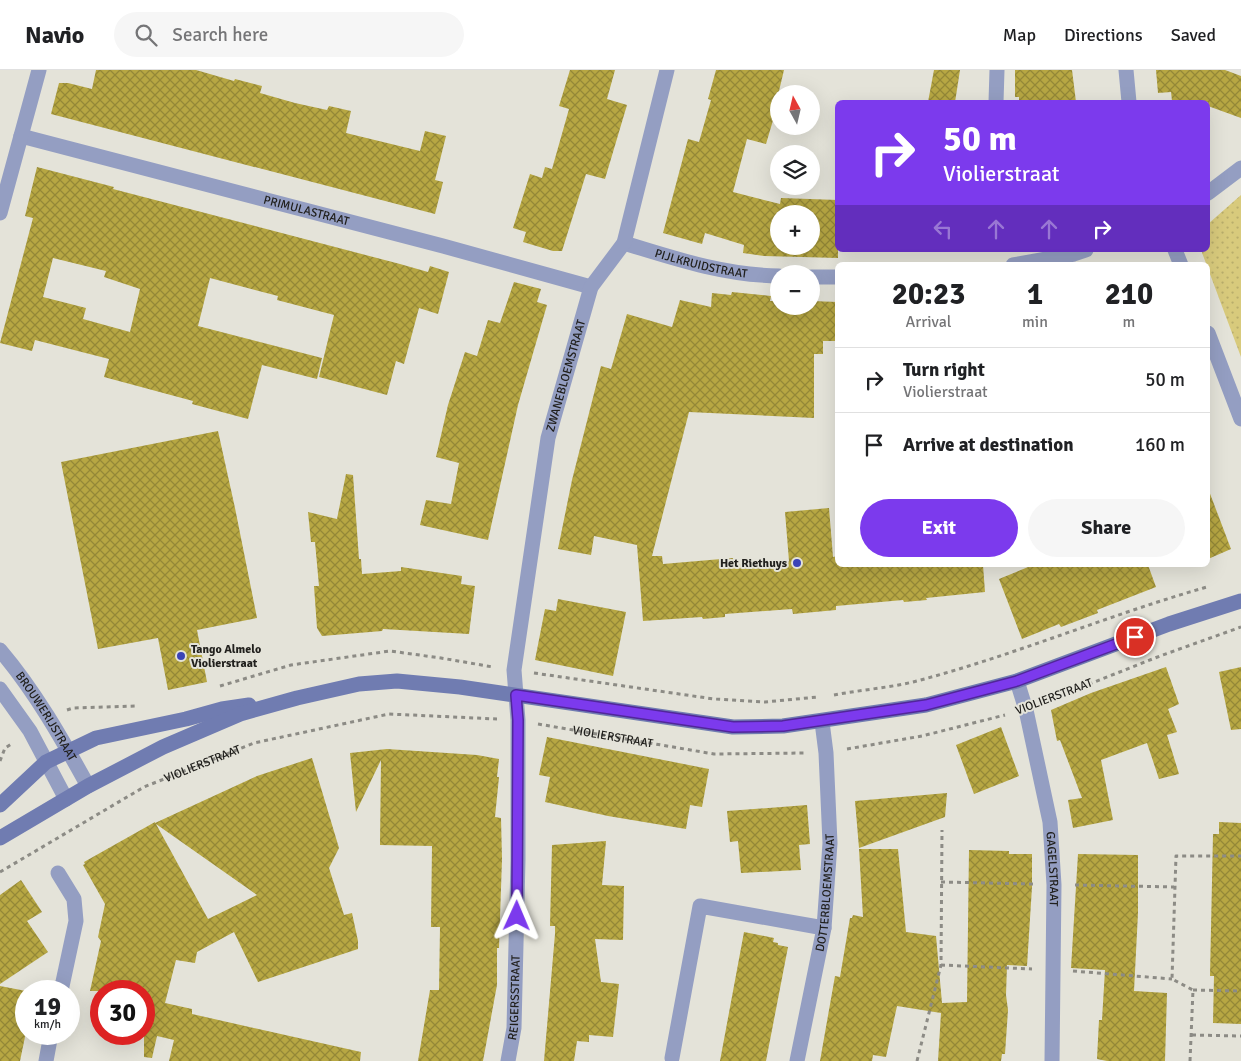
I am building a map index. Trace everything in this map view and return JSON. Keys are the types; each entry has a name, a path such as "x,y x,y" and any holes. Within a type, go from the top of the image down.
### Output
{"main road":[{"path":"0,838 130,762 204,729 240,714 297,698 359,684 397,681 460,687 733,727 783,726 822,722 926,705 1017,681 1169,624 1241,601"},
{"path":"0,805 46,762 96,738 186,719 222,709 297,698"}],"street":[{"path":"0,214 38,70"},
{"name":"ZWANEBLOEMSTRAAT","path":"516,695 514,670 548,438 591,287 624,243 667,70"},
{"path":"996,100 997,70"},
{"path":"1126,70 1129,100"},
{"name":"PRIMULASTRAAT","path":"21,136 424,241 591,287"},
{"path":"1210,192 1239,173"},
{"name":"PIJLKRUIDSTRAAT","path":"624,243 705,267 758,276 770,276"},
{"path":"1030,262 1080,252"},
{"path":"820,277 835,277"},
{"path":"1210,338 1241,419"},
{"name":"BROUWERIJSTRAAT","path":"0,650 49,718 88,786"},
{"name":"GAGELSTRAAT","path":"1017,681 1026,710 1050,822 1054,885 1052,1061"},
{"name":"BROUWERIJSTRAAT","path":"0,689 30,731 66,799"},
{"name":"REIGERSSTRAAT","path":"508,1061 514,1028 518,860 518,720 516,695"},
{"name":"DOTTERBLOEMSTRAAT","path":"797,1061 824,928 830,842 826,753 822,722"},
{"path":"58,873 74,899 76,921 63,980"},
{"path":"672,1058 700,906 824,928"},
{"path":"46,1061 50,1045"}],"path":[{"path":"828,696 912,682 1008,653 1169,598 1214,585"},
{"name":"VIOLIERSTRAAT","path":"0,872 144,787 254,743 389,714 518,720 714,754 826,753 922,736 1026,710 1160,656 1241,627"},
{"path":"216,687 291,665 390,651 714,699 765,702 819,697"},
{"path":"49,718 73,708 138,706"},
{"path":"0,761 5,748 30,731"},
{"path":"917,1061 941,965 942,830"},
{"path":"1241,856 1176,856 1172,979 1193,990 1241,991"},
{"path":"1190,1061 1193,990"},
{"path":"1192,1035 1241,1036"}],"shaded area":[{"path":"1241,195 1241,357 1210,274 1210,262 1205,262 1202,252 1210,252 1210,222"}],"building":[{"path":"96,70 196,70 234,81 235,79 262,86 260,93 295,103 327,110 329,106 351,111 346,133 420,151 425,131 446,136 435,180 443,182 435,214 51,114 59,83 68,83 92,89"},
{"path":"570,70 615,70 607,99 627,105 605,179 586,174 562,251 553,251 523,242 526,232 513,228 530,174 542,178 545,167 552,169 569,109 559,106"},
{"path":"716,70 784,70 780,85 770,85 770,130 766,144 747,139 733,192 780,204 781,198 835,200 835,252 838,252 838,258 764,256 743,253 744,245 705,233 702,244 663,233 688,139 699,142 711,100 708,99"},
{"path":"934,70 960,70 955,100 928,100"},
{"path":"1015,70 1072,70 1076,100 1019,100 1019,97 1015,97"},
{"path":"1156,70 1225,70 1241,76 1241,118 1210,107 1210,100 1172,100 1171,92 1158,93"},
{"path":"37,167 114,187 113,189 428,272 430,266 449,272 438,314 419,308 404,364 396,361 387,395 319,377 334,315 277,300 278,296 210,278 198,326 322,358 317,379 262,365 248,419 192,404 193,401 104,377 109,359 35,340 32,351 0,343 33,218 25,216","holes":["53,258 106,271 104,277 140,289 130,332 83,319 86,308 43,297"]},
{"path":"514,282 541,289 537,302 547,305 518,405 488,540 420,525 426,500 451,504 459,463 436,457 448,405 465,352 477,356 488,320 500,323"},
{"path":"732,292 770,296 770,315 820,315 820,301 835,302 835,341 823,341 823,354 814,354 814,418 689,412 652,556 662,556 663,564 733,558 734,565 789,561 785,512 829,508 835,567 983,567 985,592 926,598 927,600 904,602 903,600 836,606 836,610 793,614 792,609 725,614 725,617 703,619 702,617 643,621 637,545 594,536 591,555 558,549 572,480 601,366 611,369 627,314 672,327 680,300 711,307 712,293 731,295"},
{"path":"218,431 257,618 197,630 207,682 168,690 158,638 98,649 61,462"},
{"path":"346,474 353,475 359,559 361,559 362,574 401,571 401,567 462,576 461,584 475,586 469,634 383,629 382,631 322,636 317,628 314,586 319,586 315,542 311,542 308,512 337,519"},
{"path":"1210,494 1231,549 1210,558"},
{"path":"1028,567 1149,567 1156,587 1097,610 1098,613 1061,627 1059,624 1022,639 999,579"},
{"path":"558,599 626,612 613,676 535,660 545,609 556,611"},
{"path":"1166,667 1179,704 1168,709 1177,732 1167,735 1179,774 1159,779 1147,743 1101,760 1113,820 1073,828 1068,800 1082,798 1060,740 1057,741 1051,710 1091,693"},
{"path":"1241,667 1241,729 1231,730 1219,672"},
{"path":"1001,727 1019,776 974,794 956,745"},
{"path":"547,737 709,769 702,807 690,805 686,829 608,816 545,802 550,777 539,775"},
{"path":"387,749 477,755 499,759 495,817 501,818 502,859 499,948 497,948 497,985 483,1061 418,1061 430,990 439,990 440,927 431,927 432,846 380,845 381,760 356,812 350,753"},
{"path":"312,758 339,848 329,868 344,915 352,913 358,949 258,982 234,932 197,952 195,963 176,960 165,1003 192,1009 192,1014 361,1052 360,1061 169,1061 174,1040 157,1036 155,1045 155,980 92,980 101,941 98,937 105,904 83,865 85,864 84,862 155,823 257,776","holes":["156,824 257,895 208,919"]},
{"path":"947,793 945,817 859,848 855,801"},
{"path":"807,805 810,844 799,845 801,870 741,873 738,841 730,842 727,811"},
{"path":"1219,822 1241,823 1241,1024 1213,1023 1214,976 1210,976 1213,834 1219,834"},
{"path":"606,841 602,885 624,886 623,940 595,939 601,982 619,984 613,1037 589,1035 589,1042 577,1041 574,1061 544,1061 555,934 555,926 550,926 552,845"},
{"path":"859,849 898,849 906,932 936,936 942,1003 967,1002 969,850 1009,851 1009,854 1032,854 1027,966 1007,965 1006,995 1008,1010 1005,1054 1002,1054 1001,1061 938,1061 941,1013 897,1006 886,1057 873,1055 872,1061 820,1061 835,976 840,977 850,918 853,915 863,917"},
{"path":"1078,854 1138,855 1138,913 1134,991 1167,993 1165,1061 1107,1061 1097,1059 1105,970 1071,968"},
{"path":"21,880 42,912 27,921 48,952 0,984 0,895"},
{"path":"744,932 774,938 773,942 788,947 766,1061 720,1061"},
{"path":"0,986 15,989 15,1045 23,1045 20,1061 0,1061"},
{"path":"144,1045 155,1045 152,1058 144,1057"}],"place":[{"name":"Het Riethuys","path":"797,563"},
{"name":"Tango Almelo Violierstraat","path":"181,656"}],"route":[{"path":"517,916 518,720 516,695 733,727 783,726 822,722 926,705 1017,681 1135,637"}]}
